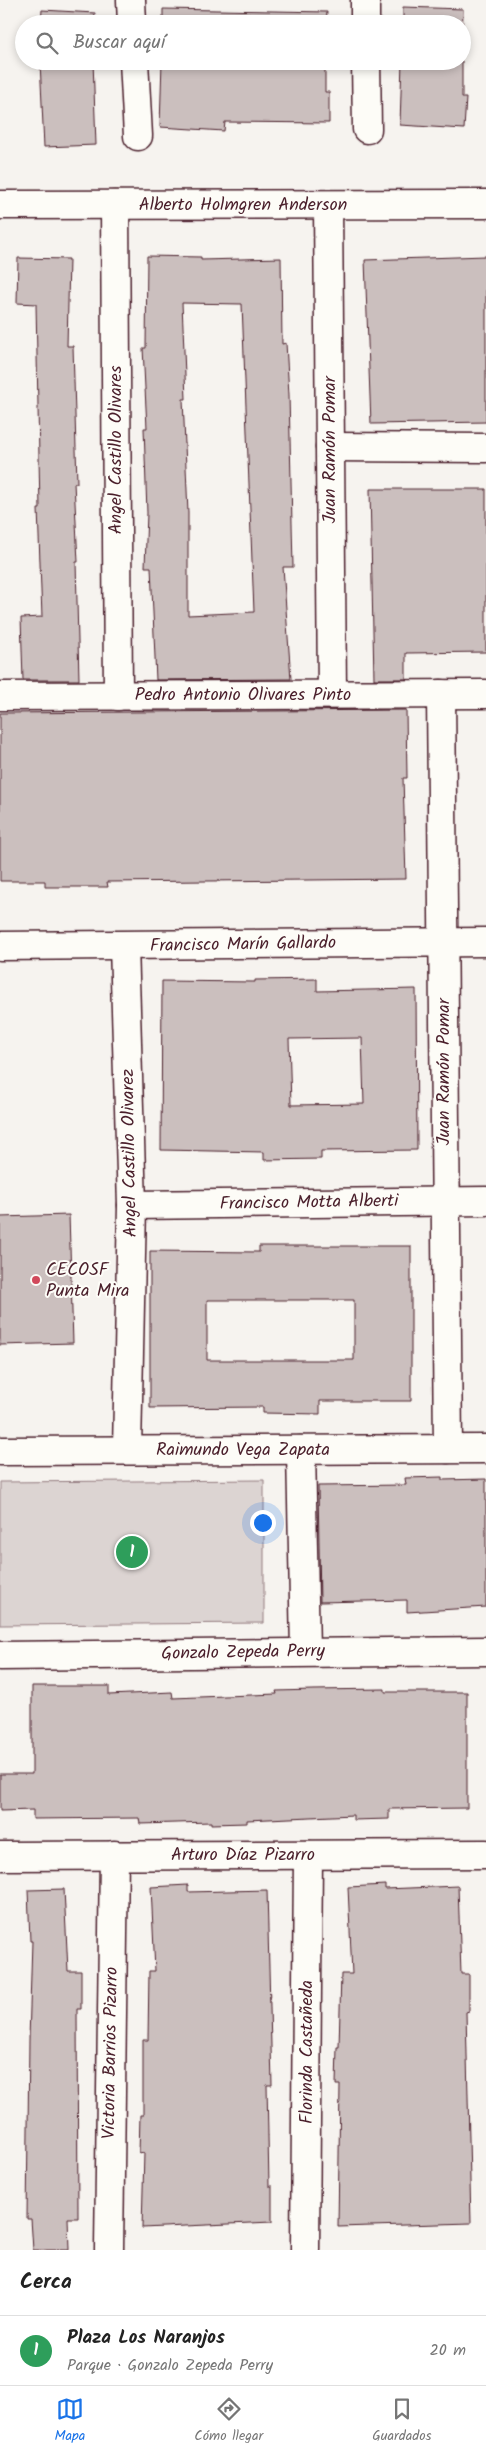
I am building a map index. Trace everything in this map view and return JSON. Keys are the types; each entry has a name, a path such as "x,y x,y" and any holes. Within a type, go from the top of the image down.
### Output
{"street":[{"path":"131,0 132,15"},
{"path":"365,0 365,15"},
{"path":"134,70 138,136"},
{"path":"366,70 367,130"},
{"name":"Alberto Holmgren Anderson","path":"0,205 486,204"},
{"name":"Angel Castillo Olivares","path":"115,205 118,696"},
{"name":"Juan Ramón Pomar","path":"328,205 332,694"},
{"path":"330,447 486,448"},
{"name":"Juan Ramón Pomar","path":"441,694 448,1449"},
{"name":"Pedro Antonio Olivares Pinto","path":"0,696 486,694"},
{"name":"Francisco Marín Gallardo","path":"0,946 486,942"},
{"name":"Angel Castillo Olivarez","path":"124,946 132,1205 127,1450"},
{"name":"Francisco Motta Alberti","path":"132,1205 486,1201"},
{"name":"Raimundo Vega Zapata","path":"0,1451 486,1449"},
{"path":"301,1450 305,1651"},
{"name":"Gonzalo Zepeda Perry","path":"0,1656 305,1651 486,1651"},
{"name":"Arturo Díaz Pizarro","path":"0,1856 486,1854"},
{"name":"Victoria Barrios Pizarro","path":"109,2250 114,1855"},
{"name":"Florinda Castañeda","path":"305,2250 308,1855"}],"shaded area":[{"path":"264,1480 264,1623 0,1625 0,1482"}],"building":[{"path":"403,7 463,9 463,15 403,15"},
{"path":"163,9 327,12 327,15 163,15"},
{"path":"42,10 95,13 95,15 42,15"},
{"path":"40,70 93,70 96,145 44,147"},
{"path":"162,70 325,70 325,92 329,92 329,123 225,122 224,131 160,127"},
{"path":"402,70 462,70 462,98 466,98 464,129 400,125"},
{"path":"147,256 201,257 201,260 281,258 282,344 286,343 289,395 293,567 283,567 291,679 156,680 151,567 145,567 147,513 144,428 147,428 143,348 146,348","holes":["182,303 242,304 254,612 188,615 188,513 183,399 186,399"]},
{"path":"486,256 486,422 371,424 365,260"},
{"path":"18,258 69,259 67,346 73,346 77,483 74,483 78,562 76,562 79,680 23,680 21,618 42,617 38,509 40,509 36,304 17,303"},
{"path":"370,489 486,489 486,652 406,653 406,679 374,679"},
{"path":"406,710 407,778 403,778 406,879 107,882 108,887 45,887 45,881 0,881 0,713"},
{"path":"317,979 317,991 416,989 417,1150 321,1151 321,1159 264,1160 264,1152 161,1150 162,981 255,982 255,980","holes":["362,1038 364,1104 291,1105 289,1039"]},
{"name":"CECOSF Punta Mira","path":"69,1215 73,1343 0,1345 0,1217"},
{"path":"259,1246 411,1246 411,1401 320,1401 320,1414 263,1413 263,1407 150,1408 150,1251 259,1252","holes":["207,1300 354,1300 354,1360 207,1360"]},
{"path":"442,1477 442,1480 486,1479 486,1607 407,1612 407,1600 320,1602 318,1486 406,1485 405,1478"},
{"path":"32,1686 109,1686 109,1695 172,1692 173,1698 277,1694 276,1691 313,1690 385,1689 385,1692 467,1692 467,1808 389,1809 389,1819 353,1820 353,1815 247,1820 247,1823 211,1824 211,1822 140,1824 139,1818 33,1819 33,1810 0,1811 0,1774 32,1774"},
{"path":"188,1885 188,1892 267,1890 272,2085 267,2085 269,2186 272,2186 272,2222 142,2228 144,2153 139,2154 140,2115 143,2115 143,2040 148,2040 149,1971 155,1971 151,1887"},
{"path":"385,1885 385,1889 458,1886 461,1974 469,1974 469,2011 466,2012 471,2223 338,2227 340,2085 336,2085 341,1974 352,1974 348,1887"},
{"path":"64,1889 68,1971 81,1971 81,2009 77,2009 78,2218 68,2218 69,2250 33,2250 31,2219 27,2219 32,1941 30,1941 28,1890"}],"place":[{"name":"CECOSF Punta Mira","path":"36,1280"},
{"name":"Plaza Los Naranjos","path":"132,1552"}]}
